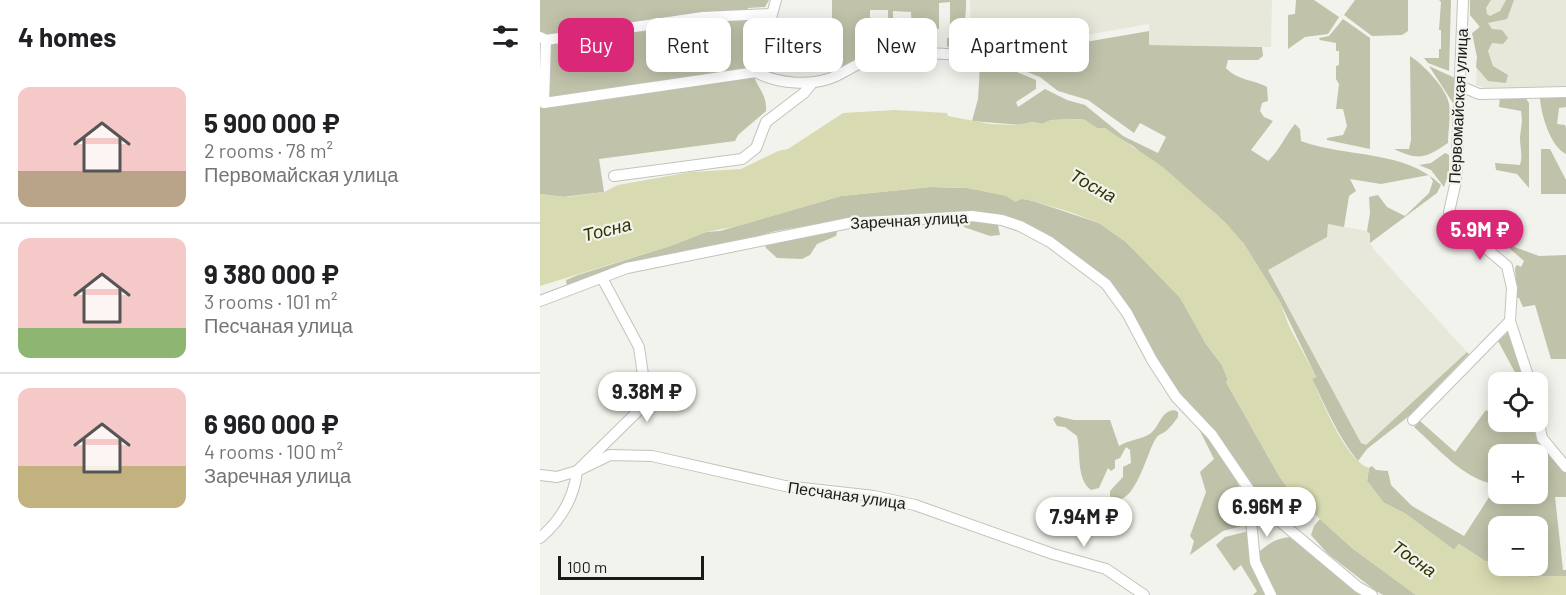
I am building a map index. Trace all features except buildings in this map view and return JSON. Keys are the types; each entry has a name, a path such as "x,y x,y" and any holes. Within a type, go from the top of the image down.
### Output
{"street":[{"path":"770,18 777,0"},
{"name":"Первомайская улица","path":"1463,0 1456,181 1449,212 1456,227 1507,266 1512,288 1510,321"},
{"path":"771,14 703,17 543,39 544,103 756,72 776,81 813,82 834,77 866,59 891,54 949,55"},
{"path":"614,176 742,159 756,148 766,122 804,93 813,82"},
{"path":"1460,86 1479,94 1566,92"},
{"name":"Заречная улица","path":"540,301 627,268 849,223 972,216 1002,220 1020,226 1050,242 1106,284 1127,313 1171,390 1212,435 1248,488 1276,518 1358,587 1372,595"},
{"path":"540,538 557,523 575,490 577,471 638,411 644,382 639,347 602,278"},
{"path":"1413,420 1510,321 1527,372"},
{"path":"1541,432 1542,438 1566,467"},
{"name":"Песчаная улица","path":"540,475 557,477 577,471 610,455 652,456 786,486 874,496 915,505 1053,554 1106,569 1144,595"},
{"path":"1248,488 1256,562 1271,595"}],"shaded area":[{"path":"540,0 769,0 765,7 748,8 745,12 747,18 743,18 743,72 753,72 765,99 766,111 738,135 735,141 599,159 604,192 563,197 540,194"},
{"path":"832,0 966,0 965,18 950,18 950,2 939,3 939,29 937,29 937,18 911,18 911,12 893,11 893,18 888,18 888,10 870,10 870,18 855,18 855,60 843,66 843,18 832,18"},
{"path":"970,0 1272,0 1271,47 1149,45 1149,24 1089,35 1089,18 970,18"},
{"path":"1296,0 1314,0 1339,17 1328,34 1305,37 1288,49 1288,15 1295,14"},
{"path":"1355,0 1408,0 1408,31 1402,35 1372,36 1344,15"},
{"path":"1439,0 1451,0 1449,71 1428,63 1424,58 1439,58 1441,2"},
{"path":"1470,0 1491,0 1486,8 1490,16 1500,11 1506,0 1514,0 1507,19 1488,23 1492,29 1502,30 1508,38 1503,44 1492,43 1488,51 1493,66 1508,75 1506,83 1488,81 1476,67 1477,57 1472,33 1480,27 1470,15"},
{"path":"1479,0 1566,0 1566,86 1489,89 1476,85"},
{"path":"1343,19 1370,38 1370,149 1327,140 1327,138 1343,135 1347,126 1343,109 1336,109 1339,84 1336,79 1336,66 1339,65 1339,51 1336,51 1336,43 1319,38 1329,36"},
{"path":"1149,31 1149,45 1262,47 1263,56 1258,60 1228,60 1226,68 1241,78 1267,87 1268,101 1262,103 1260,111 1264,117 1273,121 1251,150 1268,161 1295,124 1300,129 1301,141 1392,160 1410,165 1428,175 1381,184 1350,179 1356,191 1349,196 1344,227 1328,224 1327,237 1268,270 1361,443 1366,445 1467,352 1469,354 1409,416 1367,449 1358,461 1344,442 1327,411 1312,379 1316,377 1280,302 1244,244 1216,214 1133,146 1105,128 1097,128 1083,119 1051,120 1042,124 1032,122 1021,125 972,121 978,99 980,72 1017,72 1036,80 1036,89 1016,102 1018,107 1045,89 1067,100 1085,105 1123,136 1158,153 1166,137 1140,123 1134,133 1088,100 1058,91 1040,77 1027,72 1089,72 1089,41"},
{"path":"1410,56 1434,77 1444,91 1449,104 1448,143 1422,156 1410,155 1394,149 1409,149 1411,140"},
{"path":"1429,66 1455,78 1455,103 1453,103"},
{"path":"1500,97 1525,97 1529,103 1529,188 1517,174 1496,170 1495,163 1520,165 1521,158 1521,111 1499,107"},
{"path":"1566,97 1566,107 1559,108 1557,124 1565,125 1566,128 1566,154 1560,150 1551,137 1544,121 1540,98"},
{"path":"1541,149 1550,149 1566,180 1566,194 1541,194"},
{"path":"1445,153 1449,155 1449,173 1444,187 1431,170 1419,165 1431,163"},
{"path":"1430,176 1441,185 1437,193 1370,243 1370,234 1367,231 1370,213 1369,197 1378,195 1387,207 1405,216 1429,193 1433,181"},
{"path":"930,187 968,188 1033,201 1099,223 1126,242 1180,297 1206,344 1222,365 1228,380 1226,382 1278,474 1301,508 1312,512 1305,522 1293,526 1271,508 1251,485 1174,389 1126,305 1052,240 969,211 841,220 776,231 567,287 566,280 578,275 673,245 706,232 720,231 841,196"},
{"path":"961,219 997,221 1000,235 990,236 964,227"},
{"path":"1328,224 1367,231 1370,234 1370,243 1376,252 1467,352 1366,446 1361,443 1268,270 1327,237"},
{"path":"838,228 836,236 817,244 810,255 802,259 777,258 765,245"},
{"path":"1509,245 1539,256 1566,255 1566,359 1551,359 1535,305 1523,307 1517,298 1515,268 1517,265 1521,267 1524,261 1508,247"},
{"path":"1516,325 1531,372 1515,372 1498,341"},
{"path":"1174,410 1178,412 1178,417 1168,430 1156,438 1132,489 1126,497 1118,499 1110,496 1110,491 1123,477 1123,467 1131,463 1130,450 1126,447 1120,458 1115,460 1115,468 1111,471 1108,468 1099,488 1091,490 1086,485 1081,472 1077,436 1065,427 1057,426 1053,419 1057,416 1074,420 1110,420 1119,446 1151,433 1166,413"},
{"path":"1486,410 1488,411 1488,432 1545,432 1566,462 1566,497 1555,497 1563,570 1566,570 1566,576 1529,577 1527,576 1548,576 1548,516 1488,516 1488,562 1459,544 1454,550 1406,514 1384,503 1367,481 1369,468 1372,466 1376,470 1388,471 1391,485 1412,506 1464,536 1488,499 1488,504 1548,504 1548,444 1488,444 1488,482 1461,469 1414,427 1420,421 1455,452"},
{"path":"1199,429 1218,450 1232,472 1243,497 1249,524 1223,531 1190,555 1194,541 1190,536 1206,492 1200,472 1214,459"},
{"path":"1320,519 1352,548 1416,595 1383,595 1328,554 1311,535"},
{"path":"1249,531 1267,595 1253,595 1257,591 1241,565 1234,571 1216,545 1225,537"},
{"path":"1291,537 1367,595 1276,595 1264,575 1258,553 1273,542"}],"water":[{"name":"Тосна","path":"895,110 947,113 948,116 990,124 1016,125 1032,122 1042,124 1051,120 1083,119 1097,128 1105,128 1163,167 1225,222 1244,244 1280,302 1289,326 1316,377 1312,379 1343,442 1360,463 1369,468 1367,481 1384,503 1406,514 1454,550 1459,544 1488,562 1488,576 1566,576 1566,595 1416,595 1352,548 1312,512 1301,508 1278,474 1226,382 1228,380 1222,365 1206,344 1180,298 1126,242 1099,223 1070,212 1022,199 1015,202 1006,196 968,188 930,187 841,196 738,226 706,232 673,245 540,286 540,194 568,197 604,192 618,185 691,172 741,169 778,151 788,149 843,113"}]}
